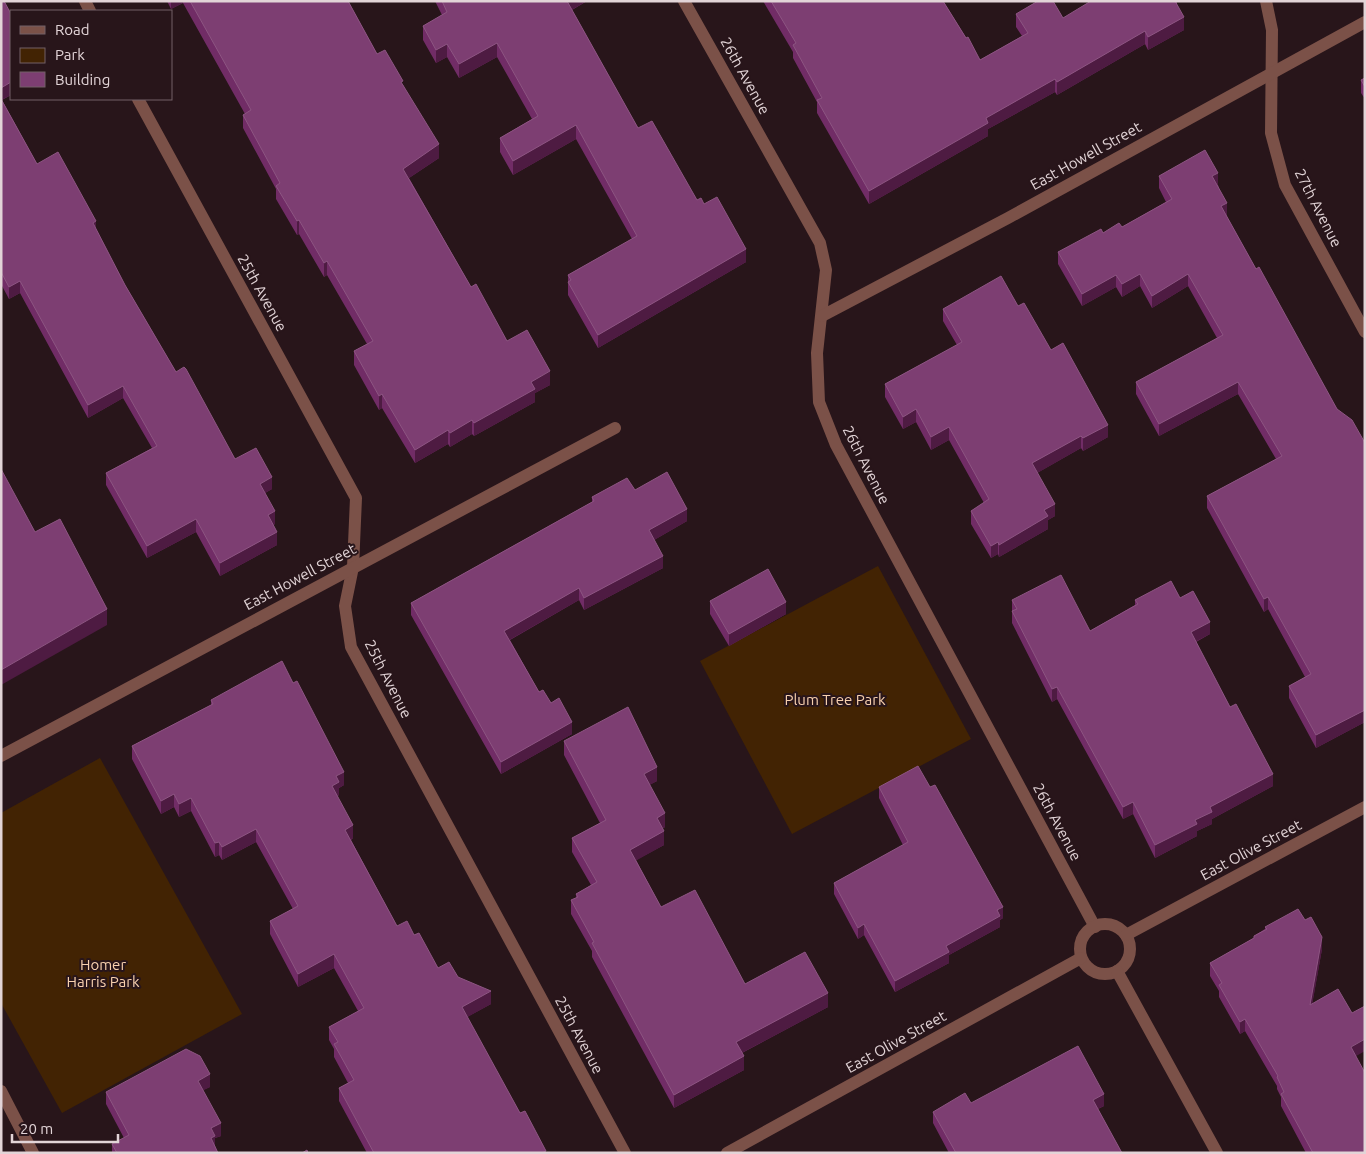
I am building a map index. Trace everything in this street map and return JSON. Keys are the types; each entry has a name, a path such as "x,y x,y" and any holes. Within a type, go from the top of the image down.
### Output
{"street":[{"name":"26th Avenue","path":"684,1 820,243 826,270 817,354 819,402 836,445 1095,927"},
{"name":"27th Avenue","path":"1266,1 1272,30 1271,134 1285,185 1365,332"},
{"name":"East Howell Street","path":"822,316 1008,218 1365,22"},
{"name":"25th Avenue","path":"139,100 356,498 353,567 345,606 351,647 625,1153"},
{"name":"East Howell Street","path":"1,756 615,428"},
{"name":"East Olive Street","path":"1126,935 1365,807"},
{"path":"1109,924 1117,927 1126,935 1130,956 1126,964 1117,971 1105,974 1089,970 1079,948 1081,940 1086,933 1095,927 1109,924"},
{"name":"East Olive Street","path":"727,1153 1082,958"},
{"path":"1117,971 1217,1153"},
{"path":"1,1091 33,1153"}],"green space":[{"name":"Plum Tree Park","path":"878,566 971,739 792,834 700,661"},
{"name":"Homer Harris Park","path":"100,758 242,1014 62,1113 1,1003 1,813"}],"building":[{"path":"1,1 4,1 10,12 10,83 1,88"},
{"path":"190,1 348,1 377,54 385,50 403,81 401,82 439,144 403,169 471,287 476,284 507,341 527,330 550,371 531,382 535,389 474,423 472,420 450,433 448,430 415,450 382,394 379,396 354,351 373,341 327,261 324,263 299,220 297,221 276,186 280,183 243,115 251,110"},
{"path":"442,1 567,1 638,128 652,121 697,200 701,198 704,204 717,197 746,249 598,335 568,282 571,280 568,275 637,236 576,125 513,161 500,138 538,116 497,43 459,64 447,44 436,50 423,26 447,12"},
{"path":"771,1 943,1 966,38 968,37 980,60 1028,33 1016,14 1038,1 1053,1 1063,18 1091,1 1175,1 1184,17 1148,37 1145,31 1057,82 1055,79 986,118 988,123 869,191 817,100 822,98 793,45 796,43"},
{"path":"1365,78 1365,87 1361,80"},
{"path":"1,99 37,164 58,152 96,221 93,223 125,285 176,372 184,367 186,369 235,459 256,448 272,477 260,484 275,511 268,515 277,532 220,563 196,519 147,546 106,473 157,446 123,386 88,405 20,281 9,287 1,272"},
{"path":"1205,150 1218,173 1212,176 1227,203 1221,206 1256,269 1259,267 1337,409 1352,420 1365,443 1365,710 1316,735 1289,686 1311,674 1268,597 1264,599 1207,496 1282,456 1238,382 1159,424 1136,382 1223,335 1188,274 1152,296 1140,274 1122,284 1116,275 1082,294 1058,252 1101,229 1103,233 1119,223 1122,227 1172,199 1159,176"},
{"path":"1001,276 1018,306 1024,303 1051,350 1063,343 1108,425 1083,438 1081,436 1032,463 1055,504 1044,510 1048,516 999,545 998,542 991,546 971,511 989,499 949,427 931,437 916,409 903,417 885,384 962,342 943,309"},
{"path":"1,469 35,532 60,519 107,609 1,670"},
{"path":"667,472 687,509 649,530 663,556 584,598 579,588 504,631 539,692 543,690 551,703 559,698 572,722 501,762 411,603 594,501 592,497 627,478 635,490"},
{"path":"768,569 786,602 729,634 710,601"},
{"path":"1061,575 1090,631 1138,604 1135,600 1171,581 1180,598 1193,591 1210,622 1191,632 1230,707 1236,704 1273,774 1210,807 1212,812 1195,820 1197,824 1155,845 1133,802 1123,807 1057,687 1052,689 1012,611 1017,609 1012,600"},
{"path":"282,661 293,683 297,681 344,772 336,776 339,782 332,786 353,825 345,830 397,926 407,921 414,935 419,933 438,968 449,962 458,977 491,991 462,1007 520,1113 525,1111 546,1151 542,1153 374,1153 339,1088 354,1080 334,1044 338,1042 329,1027 364,1008 334,954 298,974 270,921 298,906 256,829 222,847 219,842 215,843 191,798 179,804 174,794 161,801 132,746 213,704 211,700"},
{"path":"628,707 657,767 644,774 665,813 657,818 664,831 630,850 661,907 695,890 745,984 805,952 828,993 736,1042 744,1056 674,1095 592,943 594,942 571,900 578,897 576,894 597,882 572,838 606,820 564,741"},
{"path":"918,766 930,787 935,785 1003,907 997,910 1000,916 946,946 949,952 895,981 864,924 858,928 834,883 908,842 879,787"},
{"path":"1298,909 1305,920 1311,917 1322,937 1310,1005 1338,989 1352,1013 1365,1006 1365,1039 1351,1047 1365,1073 1365,1153 1313,1153 1281,1094 1284,1092 1278,1076 1245,1019 1240,1022 1219,985 1222,983 1210,963 1254,938 1254,936 1267,929 1265,927"},
{"path":"1078,1046 1104,1094 1093,1100 1122,1153 956,1153 933,1112 965,1093 971,1103"},
{"path":"186,1049 200,1056 210,1074 198,1081 221,1123 211,1128 215,1136 211,1138 218,1153 117,1153 112,1144 129,1135 106,1092"}]}
